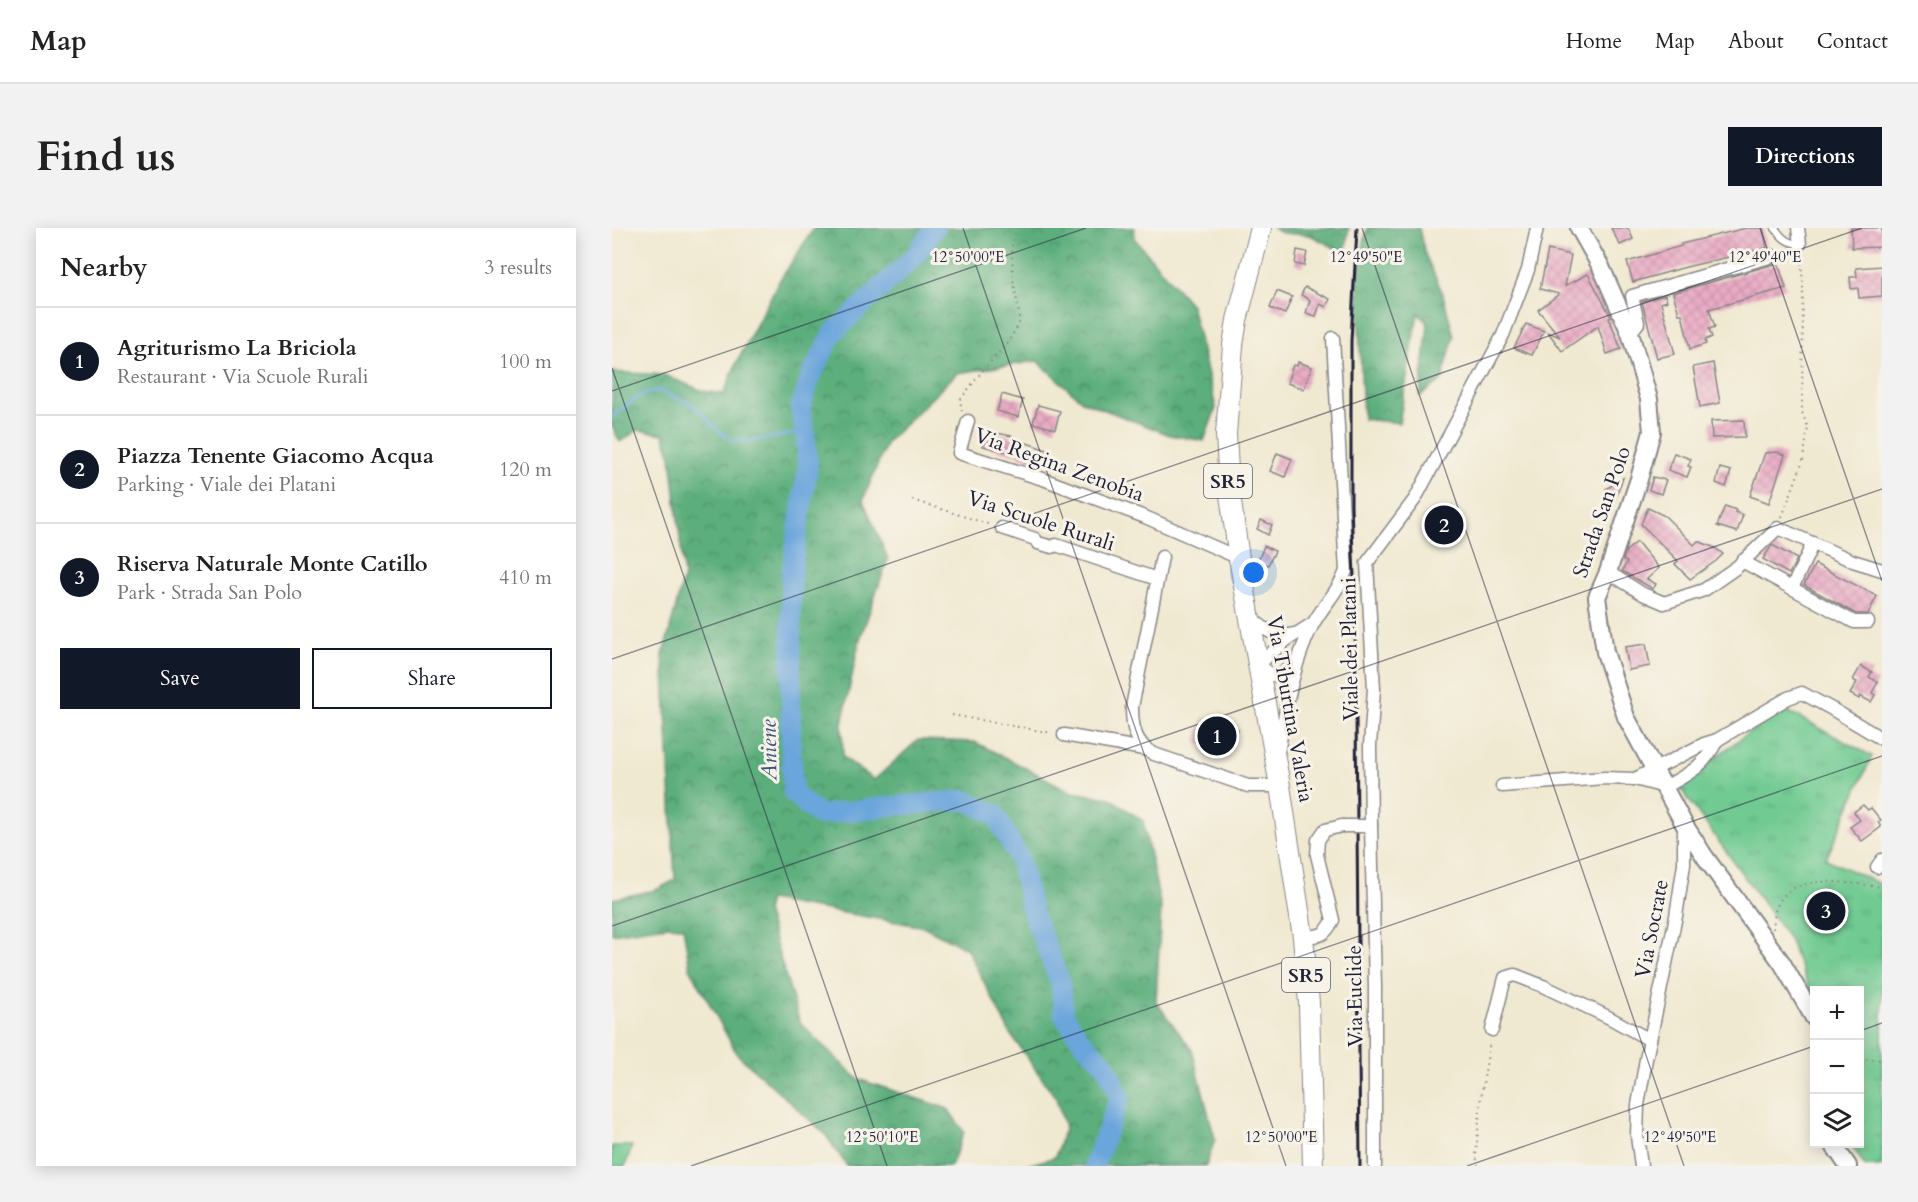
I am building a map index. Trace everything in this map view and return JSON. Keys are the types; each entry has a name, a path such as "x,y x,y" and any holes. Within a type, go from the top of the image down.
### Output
{"main road":[{"name":"Via Tiburtina Valeria","path":"1261,228 1233,345 1226,434 1229,488 1239,558 1280,786 1304,938 1309,1003 1313,1166"}],"street":[{"name":"Viale dei Platani","path":"1368,825 1374,689 1368,563 1415,499 1503,335 1528,270 1537,228"},
{"name":"Strada San Polo","path":"1579,228 1601,267 1630,333 1649,399 1652,432 1639,479 1608,572 1597,597 1605,652 1626,717 1684,824 1705,857 1782,963 1810,1010"},
{"path":"1798,228 1800,244"},
{"path":"1630,333 1638,323 1632,296 1773,256"},
{"path":"1276,763 1286,707 1300,655 1313,624 1340,586 1346,571 1333,338"},
{"name":"Via Regina Zenobia","path":"968,421 959,453 1043,479 1145,517 1239,558"},
{"name":"Via Scuole Rurali","path":"1002,528 1035,539 1038,543 1052,547 1056,545 1157,579"},
{"path":"1608,572 1642,594 1664,603 1704,590 1742,561 1778,528 1853,561 1882,570"},
{"path":"1792,588 1813,543"},
{"path":"1144,749 1134,732 1132,708 1162,557"},
{"path":"1742,561 1854,622 1868,622"},
{"path":"1250,615 1264,630 1287,636 1298,633"},
{"path":"1300,655 1290,669 1282,675 1272,675 1258,665 1285,640 1313,624"},
{"path":"1635,779 1704,744 1717,740 1788,698 1803,693 1882,739"},
{"path":"1064,735 1144,749 1248,786 1280,786"},
{"path":"1502,786 1604,778 1635,779 1665,787 1693,771 1709,757 1717,740"},
{"name":"Via Socrate","path":"1641,1166 1637,1136 1638,1105 1676,916 1684,864 1684,824"},
{"path":"1304,938 1320,936 1327,932 1333,920 1317,855 1318,840 1325,830 1342,826 1368,825"},
{"name":"Via Euclide","path":"1368,825 1375,987 1375,1166"},
{"path":"1492,1030 1505,978 1515,975 1544,986 1650,1040"}],"lane":[{"path":"1775,228 1781,237 1791,243 1800,244"}],"path":[{"name":"Via Regina Zenobia","path":"968,421 960,408 960,400 1007,344 1018,324 1019,313 1013,279 1012,246 1017,228"},
{"path":"1778,528 1803,461 1808,428 1802,412 1803,287 1800,244"},
{"name":"Via Scuole Rurali","path":"912,500 1002,528"},
{"path":"952,715 1064,735"},
{"path":"1771,948 1778,905 1794,887 1812,882 1882,887"},
{"path":"1478,1166 1476,1155 1480,1097 1492,1030"},
{"path":"1864,1059 1882,1060"}],"green space":[{"path":"814,228 1135,228 1134,238 1191,305 1216,408 1204,441 1170,435 1082,401 1037,361 957,373 887,442 863,500 888,559 859,642 842,724 843,757 874,780 918,740 975,742 1072,792 1110,798 1143,821 1161,908 1156,1002 1192,1050 1215,1139 1206,1166 1025,1166 1055,1157 1065,1127 1056,1098 1011,1035 967,949 925,927 769,900 766,911 800,1023 858,1079 948,1109 964,1132 951,1166 847,1166 825,1134 737,1054 690,968 683,927 667,926 612,934 612,899 656,890 675,880 663,655 684,576 671,456 663,434 638,430 620,442 612,426 612,372 664,375 703,391 724,394 735,366 778,283"},
{"path":"1272,228 1349,228 1345,253 1310,235 1282,233"},
{"path":"1367,228 1419,228 1425,254 1442,292 1454,336 1442,380 1420,396 1428,324 1418,313 1399,423 1363,419 1357,277"},
{"path":"1782,708 1872,756 1826,859 1882,885 1882,1166 1865,1166 1854,1148 1864,1148 1864,986 1810,986 1810,990 1788,937 1678,785"},
{"path":"612,1146 632,1146 625,1166 612,1166"}],"building":[{"path":"1611,228 1628,228 1633,239 1620,245"},
{"path":"1746,228 1763,228 1767,248 1633,282 1627,262 1681,246 1681,244"},
{"path":"1851,228 1882,228 1882,247 1852,248"},
{"path":"1297,250 1307,252 1304,266 1295,264"},
{"path":"1548,250 1571,255 1565,286 1588,274 1611,317 1609,318 1621,349 1607,354 1598,326 1562,351 1548,332 1560,337 1538,310 1559,294 1540,289"},
{"path":"1778,263 1786,288 1709,309 1715,327 1709,329 1712,337 1705,340 1706,344 1690,349 1682,314 1679,314 1673,293"},
{"path":"1882,266 1882,296 1859,298 1858,288 1851,289 1850,277 1857,277 1856,268"},
{"path":"1305,287 1330,299 1326,307 1320,304 1316,316 1306,313 1310,300 1301,295"},
{"path":"1277,291 1292,297 1285,314 1270,308"},
{"path":"1665,295 1667,301 1661,303 1675,354 1657,358 1642,302"},
{"path":"1526,324 1544,331 1532,355 1514,348"},
{"path":"1298,362 1312,367 1304,389 1287,383 1293,365 1297,366"},
{"path":"1713,363 1720,403 1700,407 1693,367"},
{"path":"1002,394 1023,400 1018,417 997,411"},
{"path":"1038,405 1060,411 1055,429 1033,423"},
{"path":"1744,420 1745,437 1712,438 1711,421"},
{"path":"987,431 1012,436 1012,438 1047,450 1042,464 1020,455 983,446"},
{"path":"1777,452 1785,455 1769,503 1750,496 1765,453"},
{"path":"1277,453 1292,459 1285,477 1270,471"},
{"path":"1674,453 1691,459 1687,477 1668,470"},
{"path":"1720,468 1731,471 1726,487 1716,483"},
{"path":"1653,477 1666,480 1661,494 1649,490"},
{"path":"1623,478 1615,498 1606,489"},
{"path":"1725,506 1743,515 1737,532 1717,526"},
{"path":"1648,508 1665,516 1694,545 1698,541 1723,554 1690,579 1675,564 1678,561 1641,524"},
{"path":"1261,520 1272,525 1268,535 1257,529"},
{"path":"1637,542 1659,568 1647,579 1656,584 1653,589 1622,571 1627,562 1623,560 1626,551"},
{"path":"1772,545 1797,559 1789,574 1763,559"},
{"path":"1264,546 1275,551 1268,565 1258,561"},
{"path":"1815,564 1877,596 1868,614 1856,614 1804,585"},
{"path":"1646,644 1650,666 1629,670 1625,647"},
{"path":"1861,666 1872,672 1869,677 1878,682 1872,693 1875,695 1871,702 1850,694 1857,682 1853,680"},
{"path":"1205,718 1238,730 1231,747 1223,745 1220,750 1196,742"},
{"path":"1863,805 1868,810 1871,808 1881,820 1878,822 1881,827 1862,841 1850,827 1860,820 1854,812"}],"waterway":[{"name":"Aniene","path":"935,228 915,256 833,333 812,374 800,408 808,467 791,574 793,793 819,815 965,800 995,814 1019,858 1033,914 1060,982 1064,1015 1081,1040 1105,1064 1120,1096 1094,1166"},
{"path":"612,417 636,398 657,390 692,404 722,434 732,440 752,441 805,432"}],"railway":[{"path":"1357,228 1351,341 1351,506 1355,600 1360,1166"}],"place":[{"name":"Piazza Tenente Giacomo Acqua","path":"1444,525"},
{"name":"Agriturismo La Briciola","path":"1217,736"},
{"name":"Riserva Naturale Monte Catillo","path":"1826,911"}]}
